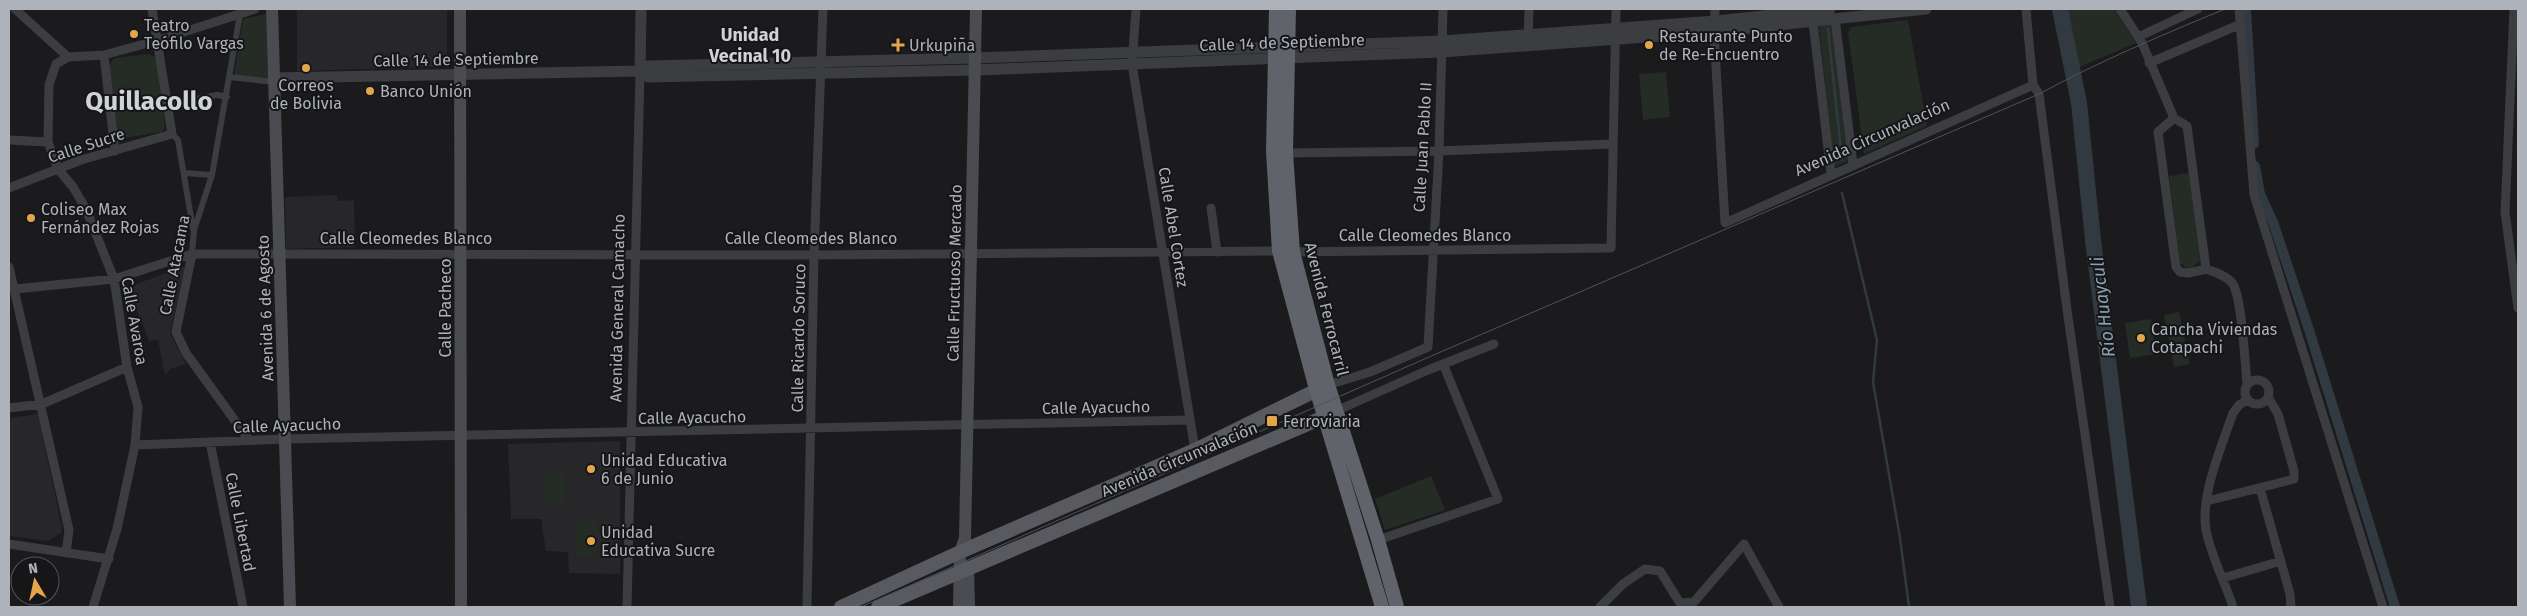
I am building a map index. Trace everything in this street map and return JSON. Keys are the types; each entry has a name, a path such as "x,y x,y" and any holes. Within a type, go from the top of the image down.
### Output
{"highway":[{"name":"Avenida Ferrocarril","path":"1276,9 1281,53 1286,153 1286,251"},
{"name":"Avenida Ferrocarril","path":"1289,9 1281,53 1272,151 1286,251 1382,607"},
{"name":"Avenida Ferrocarril","path":"1330,414 1378,540 1397,607"}],"main road":[{"name":"Avenida 6 de Agosto","path":"272,9 290,607"},
{"name":"Calle Pacheco","path":"460,9 461,607"},
{"name":"Calle Fructuoso Mercado","path":"969,607 965,556 976,9"},
{"name":"Avenida Circunvalación","path":"878,607 965,556 1195,450 1322,387"},
{"name":"Avenida Circunvalación","path":"841,607 965,556 1330,414"},
{"name":"Calle Fructuoso Mercado","path":"959,607 965,556"}],"street":[{"path":"15,9 68,57 104,55 255,9"},
{"path":"152,9 172,134 178,140 194,230"},
{"name":"Avenida General Camacho","path":"627,607 641,9"},
{"name":"Calle Ricardo Soruco","path":"808,607 814,255 823,9"},
{"name":"Calle Abel Cortez","path":"1136,9 1132,64 1195,450"},
{"name":"Calle Juan Pablo II","path":"1428,347 1439,151 1443,9"},
{"path":"1528,41 1529,9"},
{"path":"1286,153 1439,151 1613,144 1616,9"},
{"path":"1715,9 1715,27"},
{"name":"Calle 14 de Septiembre","path":"274,80 640,71 648,66 822,68 976,64 1132,64 1281,53 1442,47 1715,27 1833,12 1926,9"},
{"path":"2026,9 2034,85 2039,94 2068,317 2110,607"},
{"path":"2120,9 2138,36 2174,118 2187,126 2206,269"},
{"path":"2138,36 2198,9"},
{"path":"2239,9 2254,195 2384,607"},
{"path":"2514,9 2506,212 2518,308"},
{"path":"1833,12 1853,164"},
{"name":"Calle Atacama","path":"240,14 212,175 194,230 192,254 176,332 186,353 249,440"},
{"path":"1814,14 1831,174"},
{"path":"2149,64 2241,24"},
{"name":"Avenida Circunvalación","path":"1715,27 1725,223 1853,164 2034,85"},
{"name":"Calle 14 de Septiembre","path":"976,64 1133,51 1281,53"},
{"path":"104,55 115,151"},
{"name":"Calle Avaroa","path":"68,57 56,64 49,84 48,142 58,169 73,187 86,209 114,279 127,367 138,407 135,445 118,529 93,607"},
{"path":"230,77 274,80"},
{"path":"168,104 216,95 227,97"},
{"path":"2174,118 2158,132 2176,266 2180,272 2189,274 2206,269 2216,272 2232,282 2238,297 2247,384 2244,392 2247,400"},
{"name":"Calle Sucre","path":"9,188 58,169 172,134"},
{"path":"9,140 48,142"},
{"name":"Calle Cleomedes Blanco","path":"15,289 114,279 192,254 814,255 1611,248 1613,144"},
{"path":"185,173 212,175"},
{"path":"1211,208 1218,252"},
{"path":"9,267 42,404 69,530 66,553"},
{"name":"Avenida Circunvalación","path":"1330,414 1428,370 1444,366 1494,344"},
{"name":"Avenida Circunvalación","path":"1322,387 1370,372 1428,347"},
{"path":"1378,540 1498,499 1444,366"},
{"path":"9,408 42,404 127,367"},
{"path":"2207,501 2294,479 2294,472 2278,414 2268,398 2268,386 2262,381 2255,380 2247,384"},
{"path":"2247,400 2259,404 2268,398"},
{"path":"2233,607 2207,531 2207,501 2233,413 2239,405 2247,400"},
{"name":"Calle Ayacucho","path":"135,445 286,439 1189,420"},
{"name":"Calle Libertad","path":"210,442 243,607"},
{"path":"2260,488 2281,561 2291,607"},
{"path":"9,544 109,559"},
{"path":"1600,607 1623,584 1645,569 1660,571 1680,603 1694,602 1744,544 1779,607"},
{"path":"2223,578 2281,561"}],"shaded area":[{"path":"297,9 447,9 447,59 441,67 297,71"},
{"path":"2066,9 2114,9 2136,43 2077,68"},
{"path":"266,14 268,80 234,76 243,19"},
{"path":"1908,20 1927,126 1864,154 1848,32 1851,27"},
{"path":"1832,24 1848,161 1834,167 1819,26"},
{"path":"149,54 155,57 157,62 165,128 161,132 124,138 117,131 108,67 114,58"},
{"path":"1666,72 1670,117 1643,120 1639,74"},
{"path":"2189,173 2200,261 2193,267 2187,268 2180,263 2169,176"},
{"path":"337,195 338,201 354,200 355,247 286,249 285,197"},
{"path":"185,266 170,333 186,364 170,369 165,376 158,340 149,341 128,287"},
{"path":"2179,312 2190,364 2174,367 2164,315"},
{"name":"Cancha Viviendas Cotapachi","path":"2151,319 2156,354 2130,358 2125,323"},
{"path":"38,414 62,528 61,533 48,541 9,536 9,418"},
{"path":"620,441 620,574 569,573 568,552 546,551 541,519 511,519 508,444"},
{"path":"543,471 565,472 564,506 543,505"},
{"path":"1431,476 1445,510 1385,530 1375,499"},
{"path":"576,521 598,521 598,554 576,555"}],"waterway":[{"name":"Río Huayculi","path":"2060,9 2079,103 2093,240 2139,607"},
{"path":"2246,9 2254,144"},
{"path":"1828,29 1842,160"},
{"path":"2255,166 2260,194 2273,222 2310,333 2395,607"},
{"path":"1842,193 1877,340 1873,382 1900,538 1909,607"}],"tram line":[{"path":"861,607 1429,357 2039,94 2108,59 2225,9"}],"place":[{"name":"Teatro Teófilo Vargas","path":"134,34"},
{"name":"Urkupiña","path":"898,45"},
{"name":"Restaurante Punto de Re-Encuentro","path":"1649,45"},
{"name":"Correos de Bolivia","path":"306,68"},
{"name":"Banco Unión","path":"370,91"},
{"name":"Coliseo Max Fernández Rojas","path":"31,218"},
{"name":"Cancha Viviendas Cotapachi","path":"2141,338"},
{"name":"Ferroviaria","path":"1272,421"},
{"name":"Unidad Educativa 6 de Junio","path":"591,469"},
{"name":"Unidad Educativa Sucre","path":"591,541"}],"district":[{"name":"Unidad Vecinal 10","path":"750,45"},
{"name":"Quillacollo","path":"149,101"}]}
